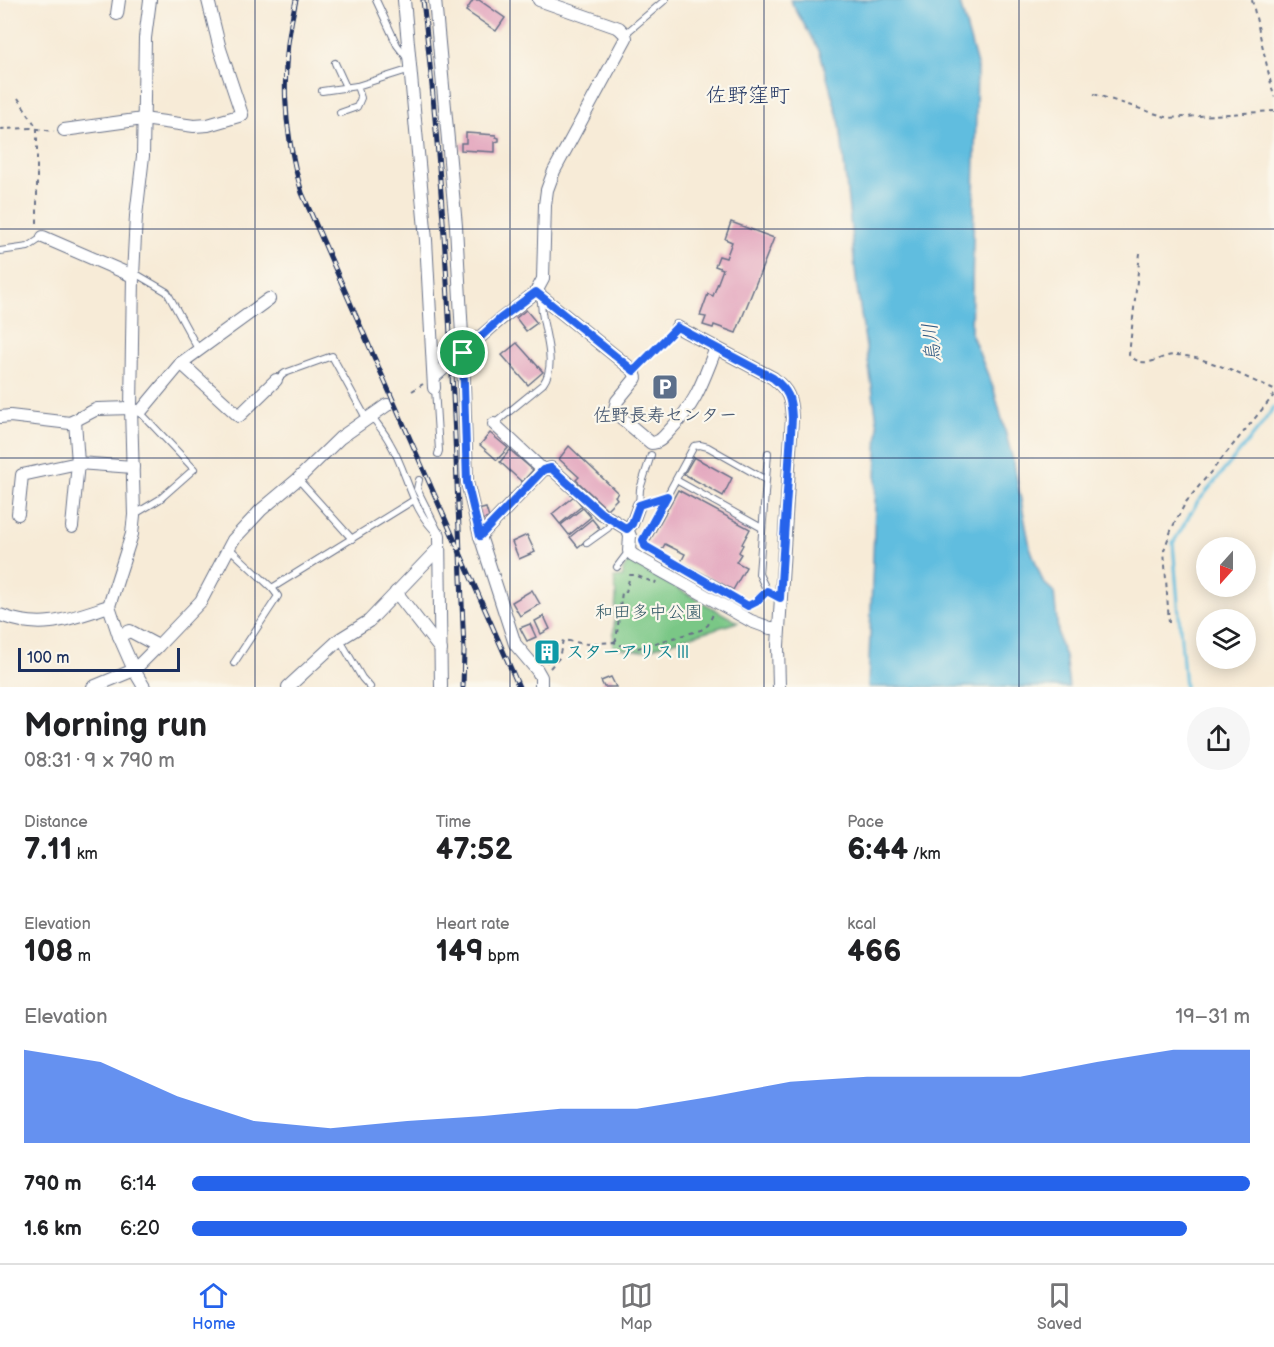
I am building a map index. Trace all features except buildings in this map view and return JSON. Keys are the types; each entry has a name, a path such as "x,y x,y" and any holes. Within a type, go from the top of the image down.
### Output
{"street":[{"path":"117,14 119,0"},
{"path":"144,687 119,636 109,606 132,534 134,515 136,410 133,276 136,216 143,156 145,38 150,0"},
{"path":"64,129 142,119 194,126 208,125 242,115 220,49 208,0"},
{"path":"404,0 426,240 434,382"},
{"path":"435,0 456,226 467,482 480,536 515,644 537,670 541,677 541,687"},
{"path":"434,382 501,318 539,294 543,279 547,190 554,171 626,38 625,33 619,28 557,3 538,0"},
{"path":"43,237 133,276"},
{"path":"539,294 634,371 636,378 617,401 615,409 618,416 647,441 655,444 687,412 696,398 716,348"},
{"path":"0,417 10,416 70,423 97,409 136,410 181,363 270,299"},
{"path":"677,327 773,378 785,388 791,401 792,418 778,628 779,687"},
{"path":"181,363 239,417 276,380"},
{"path":"93,687 134,670 201,601 233,540 261,510 340,438 387,405"},
{"path":"72,527 78,463 75,421"},
{"path":"494,424 543,470"},
{"path":"18,514 22,475 78,463 134,467"},
{"path":"480,536 543,470 551,468 601,513 627,529 630,536 629,550 638,558 751,621 770,628 778,628"},
{"path":"627,529 632,524 639,505"},
{"path":"439,535 441,687"},
{"path":"287,687 340,639 369,621 439,548"},
{"path":"396,592 441,650"},
{"path":"0,615 34,622 57,623 109,606"},
{"path":"119,636 130,631 159,646"}],"lane":[{"path":"322,90 357,86 411,65 397,45 376,0"},
{"path":"625,33 665,0"},
{"path":"335,63 346,87"},
{"path":"340,113 357,107 361,98 357,86"},
{"path":"0,251 28,248 43,237"},
{"path":"133,276 138,275 167,292 198,349"},
{"path":"494,424 543,384 549,376 551,362 539,294"},
{"path":"276,380 285,373 332,356 369,417 391,443 414,500 428,525 439,535"},
{"path":"434,382 440,451 438,454"},
{"path":"134,515 160,499 194,469 136,410"},
{"path":"766,480 708,447 700,445 694,447 643,540 645,546 748,606 756,602 767,591"},
{"path":"768,453 759,574 767,591 780,598"},
{"path":"651,455 640,489 639,505 667,496"},
{"path":"298,478 352,539"},
{"path":"418,480 417,489 439,535"},
{"path":"676,480 762,528"},
{"path":"272,588 414,500"},
{"path":"587,543 608,528 613,521"},
{"path":"229,548 278,596 234,663"},
{"path":"617,567 629,550"},
{"path":"340,639 362,678 370,687"}],"path":[{"path":"1252,0 1274,97"},
{"path":"1094,94 1169,118 1274,111"},
{"path":"18,98 37,128 36,224 43,237"},
{"path":"0,129 37,128 55,131 64,129"},
{"path":"1140,253 1129,355 1136,362 1143,362 1155,361 1175,354 1219,365 1274,390"},
{"path":"634,371 677,327"},
{"path":"1169,623 1164,550 1172,528 1186,502 1274,395"},
{"path":"614,642 622,592 626,592 630,575 635,574 655,583 658,577"},
{"path":"552,665 559,658 562,640 587,644 614,642 638,648 701,630 708,625 716,607"}],"green space":[{"name":"和田多中公園","path":"628,561 738,622 642,651 613,647 616,595 614,578 623,577 623,570"}],"water":[{"name":"烏川","path":"790,0 959,0 977,65 971,333 994,390 1014,464 1030,547 1043,582 1054,592 1059,641 1065,656 1069,687 868,687 878,427 857,287 840,124 820,52"}],"waterway":[{"path":"1185,687 1173,543 1197,503 1274,407"}],"railway":[{"path":"296,0 287,49 286,96 290,144 302,193 519,687"},
{"path":"423,0 439,162 450,325 464,651 463,687"}],"place":[{"name":"佐野長寿センター","path":"665,387"},
{"name":"スターアリスⅢ","path":"547,652"}],"district":[{"name":"佐野窪町","path":"748,95"}],"route":[{"path":"536,292 634,371 677,327 773,378 785,388 791,401 792,418 780,598 767,591 756,602 748,606 648,549 643,540 667,496 639,505 632,524 627,529 601,513 551,468 543,470 480,536 467,482 463,353 501,318 536,292"}]}
